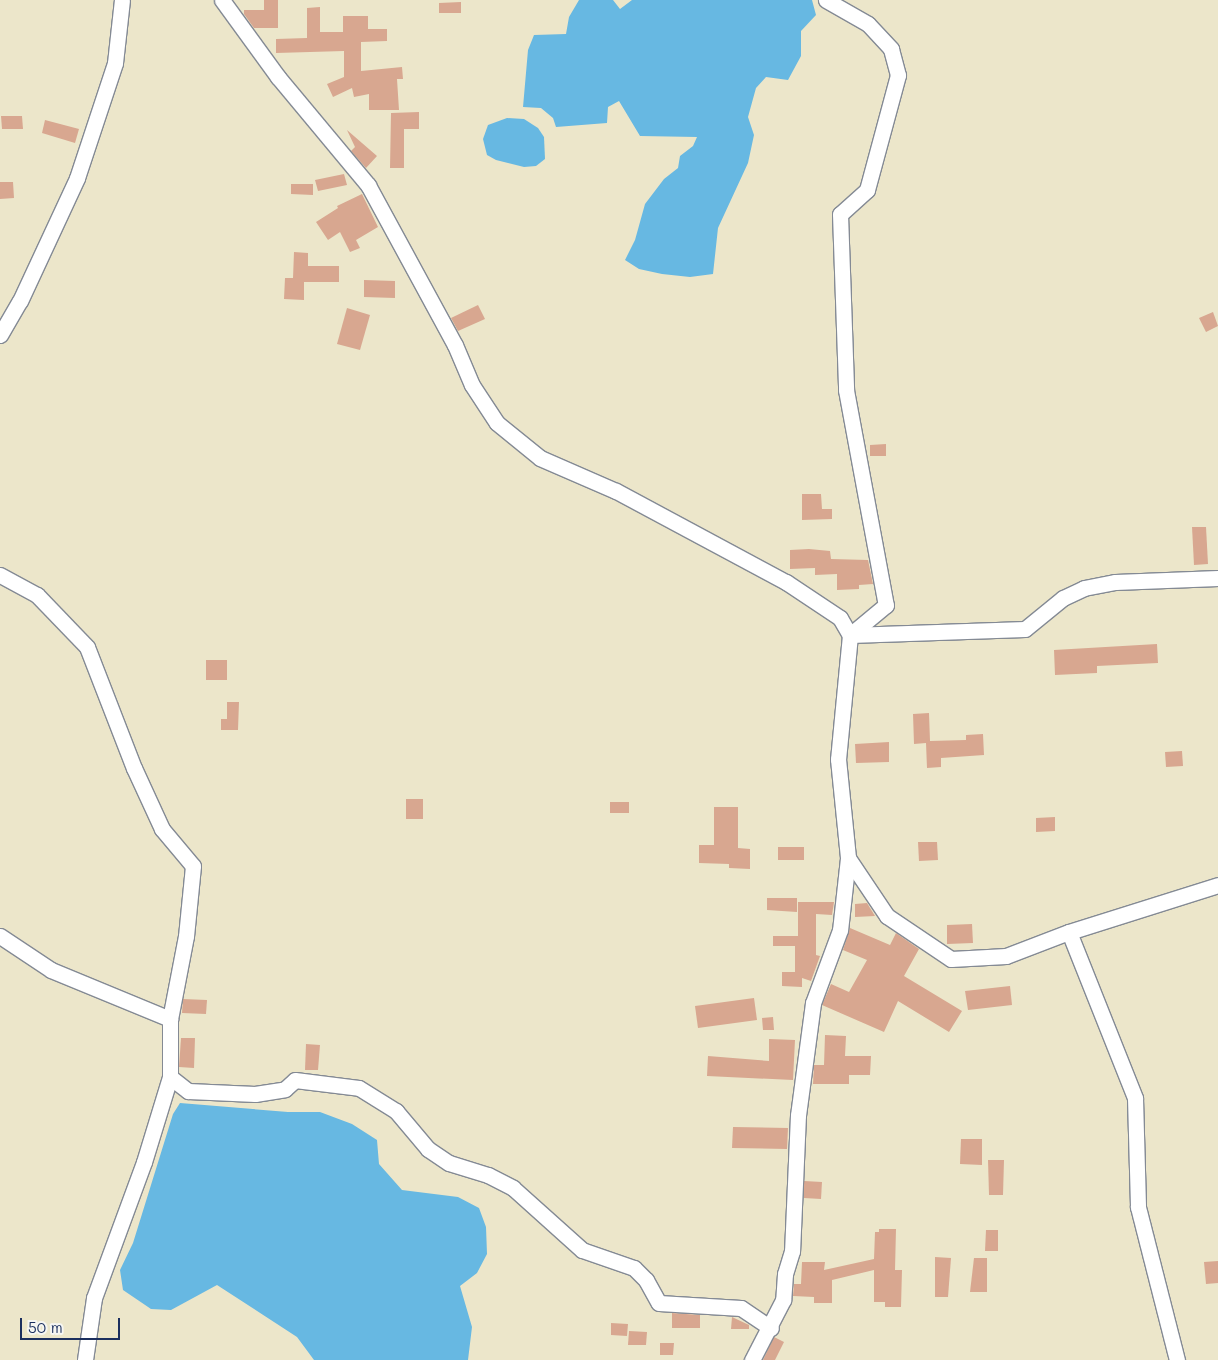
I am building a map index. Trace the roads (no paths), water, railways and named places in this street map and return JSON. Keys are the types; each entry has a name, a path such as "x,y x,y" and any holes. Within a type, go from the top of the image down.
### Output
{"street":[{"path":"0,335 20,301 76,178 115,63 122,0"},
{"path":"222,0 278,78 368,185 455,345 472,385 497,423 540,458 616,491 786,582 840,618 850,635 838,759 848,858 840,930 813,1003 798,1115 792,1251 785,1274 783,1300 771,1328 752,1360"},
{"path":"826,0 868,24 891,49 898,75 867,190 840,214 846,390 886,605 850,635"},
{"path":"0,575 37,595 87,647 134,768 162,829 193,866 186,936 170,1019 170,1077 144,1162 94,1298 85,1360"},
{"path":"850,635 1025,628 1064,598 1084,588 1115,582 1218,578"},
{"path":"848,858 887,916 952,959 1006,956 1069,932 1218,884"},
{"path":"1069,932 1135,1098 1138,1207 1177,1360"},
{"path":"0,936 50,970 170,1019"},
{"path":"170,1077 188,1091 255,1094 285,1089 295,1080 358,1088 396,1111 428,1149 449,1163 488,1175 514,1188 582,1250 634,1268 646,1280 659,1303 741,1308 771,1328"}],"water":[{"path":"579,0 613,0 620,9 632,0 812,0 816,15 801,31 801,56 788,80 766,77 756,88 748,117 754,135 748,163 718,228 713,274 690,277 662,274 639,269 625,260 635,240 645,204 664,179 678,168 680,156 693,146 697,137 640,136 619,101 608,107 607,123 556,127 553,118 541,108 523,107 528,50 534,35 566,34 569,17"},
{"path":"507,118 524,119 538,128 544,137 545,159 536,166 524,167 496,160 487,155 483,139 488,125"},
{"path":"180,1103 288,1112 320,1112 352,1124 377,1140 379,1164 402,1190 458,1197 479,1208 486,1227 487,1254 477,1273 460,1286 472,1327 468,1360 314,1360 297,1337 217,1285 171,1310 151,1309 123,1290 120,1270 133,1243 173,1114"}]}
